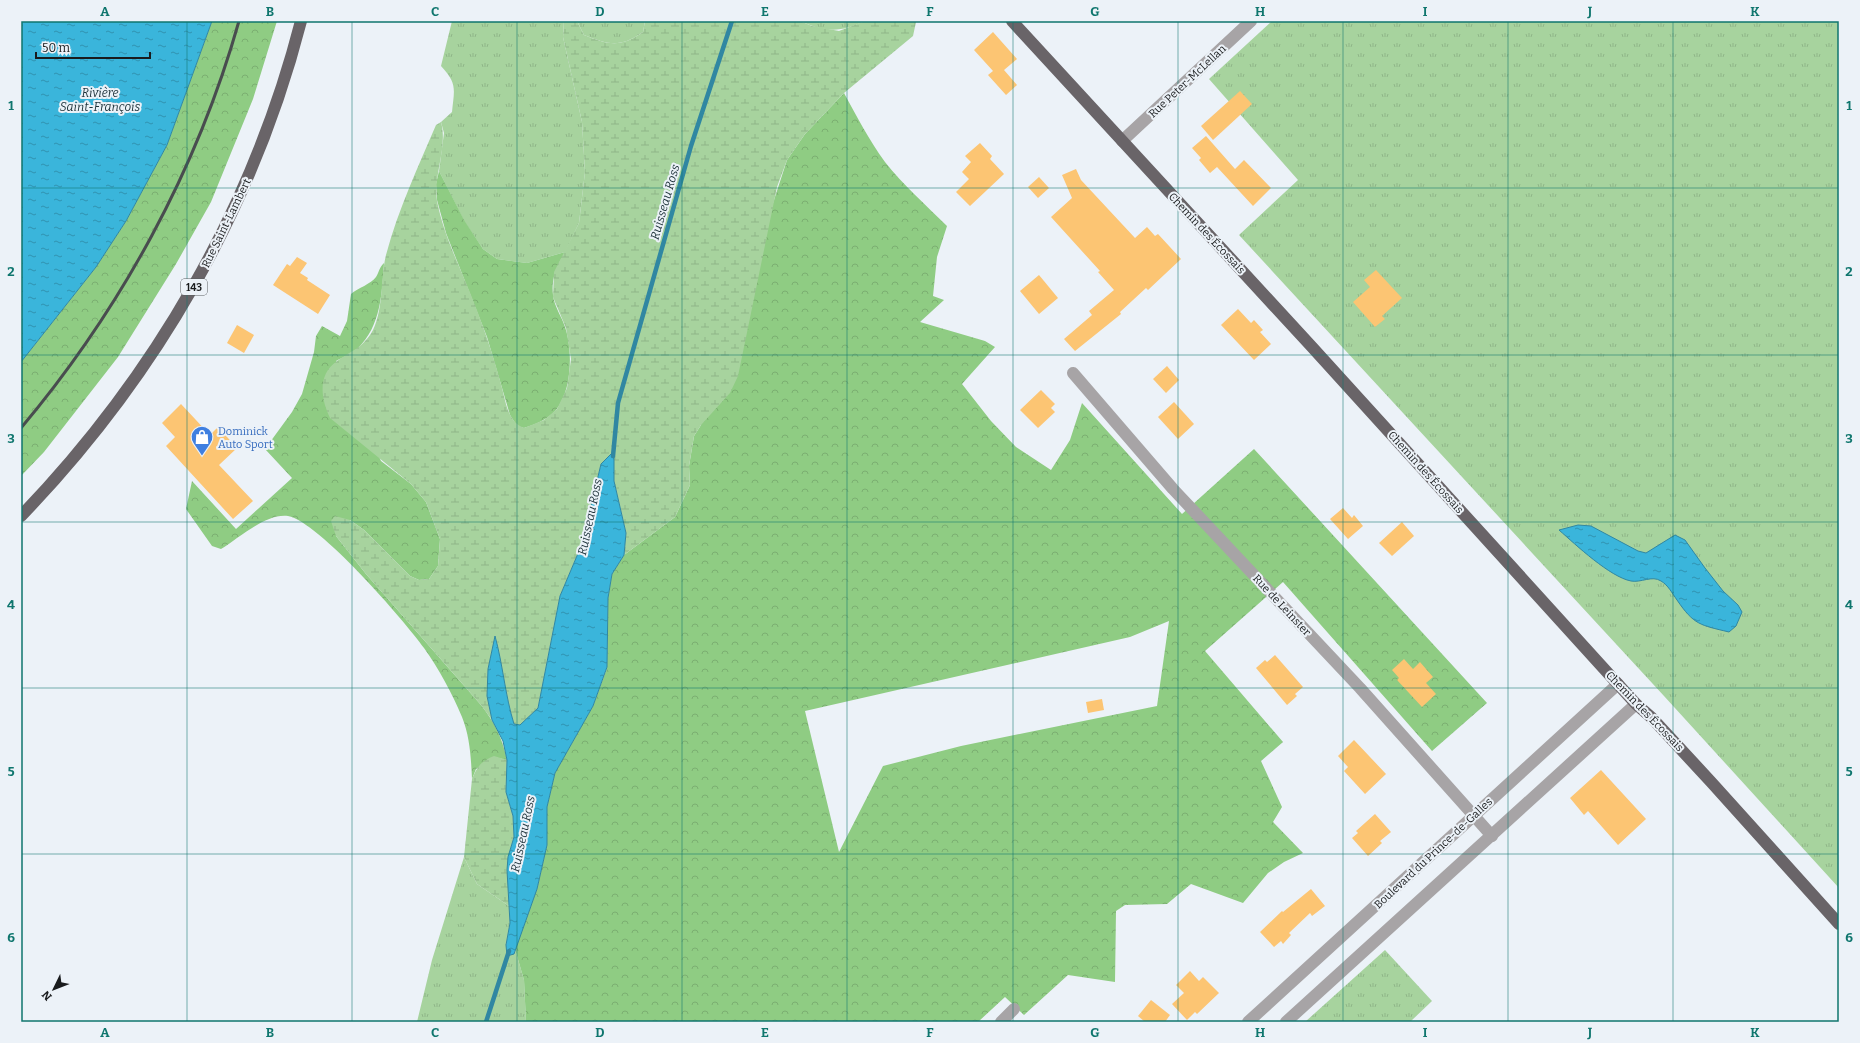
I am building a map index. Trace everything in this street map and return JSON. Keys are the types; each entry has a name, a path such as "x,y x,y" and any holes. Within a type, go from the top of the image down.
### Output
{"main road":[{"name":"Rue Saint-Lambert","path":"21,516 68,465 119,402 186,301 224,229 257,155 285,79 301,21"},
{"name":"Chemin des Écossais","path":"1012,21 1636,704 1652,718 1712,783 1839,924"}],"street":[{"name":"Rue Peter-McLellan","path":"1122,141 1251,21"},
{"name":"Rue de Leinster","path":"1073,373 1173,489 1360,688 1492,836"},
{"name":"Boulevard du Prince-de-Galles","path":"1248,1022 1618,684"},
{"path":"1286,1022 1636,704"},
{"path":"1001,1022 1014,1009"}],"green space":[{"path":"212,21 277,21 253,99 211,202 176,264 118,357 44,452 21,476 21,362 96,267 126,221 167,145"},
{"path":"452,21 564,21 563,37 582,122 585,172 579,223 565,252 527,263 497,259 483,249 464,221 439,171 444,133 441,122 452,112 454,98 454,88 450,78 441,66"},
{"path":"564,21 577,21 584,35 608,43 621,43 635,37 643,32 645,21 800,21 812,26 839,31 865,21 916,22 913,36 844,93 805,134 787,160 777,187 738,376 730,393 701,425 694,436 689,466 690,485 675,517 624,555 626,533 614,481 614,452 601,464 582,544 560,596 538,708 520,726 514,724 495,637 488,669 487,696 492,720 481,705 366,574 336,536 331,521 335,516 350,520 364,530 410,576 419,580 429,579 438,566 440,539 426,502 411,484 330,418 324,403 323,388 326,373 331,367 337,361 366,341 373,330 379,312 384,264 391,238 402,205 422,157 436,125 441,122 443,142 437,181 437,201 451,246 487,338 508,411 514,421 524,428 544,420 557,409 567,388 571,359 566,328 553,297 554,272 579,223 585,172 582,122 563,37"},
{"path":"577,21 645,21 643,32 635,37 621,43 608,43 584,35"},
{"path":"800,21 865,21 848,28 832,30 809,25"},
{"path":"1272,21 1839,21 1839,888 1239,235 1298,180 1209,79"},
{"path":"844,93 868,137 885,162 907,187 947,226 937,257 933,296 944,300 920,322 985,341 995,347 962,384 991,421 1016,447 1051,470 1070,440 1082,403 1182,514 1254,449 1487,703 1432,751 1283,582 1205,651 1283,742 1261,761 1282,807 1273,822 1303,853 1284,862 1268,873 1243,903 1191,884 1167,904 1125,905 1116,911 1115,982 1068,975 1024,1015 1005,997 978,1022 526,1022 524,980 515,949 537,889 547,845 547,807 555,773 593,706 607,668 608,598 612,574 624,555 675,517 690,485 689,466 694,436 701,425 787,160 805,134","holes":["1169,621 1157,706 961,746 883,766 839,852 805,711 1130,637"]},
{"path":"439,171 464,220 483,249 497,259 527,263 565,252 555,272 553,295 568,336 570,370 568,381 561,402 556,410 545,419 524,428 517,426 510,415 487,337 446,233 437,200 436,184"},
{"path":"384,263 379,308 371,330 366,339 356,350 336,361 381,461 411,484 426,502 440,539 438,566 429,579 419,580 410,576 364,530 350,520 336,536 366,574 481,705 494,724 503,744 507,760 494,757 476,769 472,779 470,748 465,725 454,699 440,673 424,648 399,617 381,596 339,553 302,522 288,516 271,518 262,522 221,549 212,546 186,509 192,481 236,529 292,478 265,449 292,412 302,394 314,352 316,336 322,326 340,336 347,321 351,294 374,279"},
{"path":"494,756 507,760 506,792 513,816 514,837 508,857 509,906 477,884 464,857 472,779 480,765"},
{"path":"464,857 477,884 509,906 510,923 506,945 514,954 515,949 524,980 526,1022 417,1022 432,960"},
{"path":"1385,950 1432,1001 1410,1022 1305,1022"}],"water":[{"name":"Rivière Saint-François","path":"21,21 212,21 167,145 126,221 96,267 21,362"},
{"path":"614,451 614,481 626,533 624,555 612,574 608,598 607,667 593,706 555,773 547,807 547,845 537,889 514,954 507,956 506,945 510,923 507,870 508,857 514,837 513,816 506,792 507,760 503,741 492,720 487,696 488,669 495,636 514,724 520,725 538,708 560,596 582,544 601,464"},
{"path":"1578,525 1591,526 1638,551 1646,553 1675,535 1685,540 1723,591 1738,605 1742,612 1736,626 1729,632 1698,623 1688,615 1670,589 1658,579 1631,581 1603,567 1559,530"}],"building":[{"path":"993,32 1017,59 1004,70 1017,85 1006,95 988,75 993,71 974,50"},
{"path":"1240,91 1252,104 1213,140 1201,126"},
{"path":"1206,136 1235,169 1244,160 1271,188 1253,206 1217,167 1210,173 1199,160 1201,158 1192,148"},
{"path":"980,143 992,156 990,159 1004,174 970,206 956,192 969,179 962,172 971,162 965,156"},
{"path":"1076,169 1081,180 1135,238 1147,227 1155,236 1158,234 1181,259 1148,290 1146,288 1120,312 1121,314 1075,351 1064,339 1092,315 1089,311 1114,290 1098,272 1100,271 1051,217 1072,198 1062,175"},
{"path":"1039,177 1049,188 1038,198 1028,187"},
{"path":"297,257 307,263 300,273 308,278 307,280 330,295 318,314 273,285 287,264 290,266"},
{"path":"1376,270 1402,298 1382,316 1385,319 1375,327 1353,302 1370,287 1364,280"},
{"path":"1039,275 1058,298 1039,314 1020,291"},
{"path":"1238,309 1251,323 1254,320 1263,330 1260,332 1271,344 1254,360 1221,325"},
{"path":"237,325 254,335 244,353 227,343"},
{"path":"1167,366 1179,380 1166,393 1153,379"},
{"path":"1041,390 1055,404 1051,408 1055,412 1038,428 1020,410"},
{"path":"1174,402 1194,424 1178,439 1158,417"},
{"name":"Dominick Auto Sport","path":"181,404 210,435 218,427 237,448 219,465 253,501 233,519 166,446 175,437 162,423"},
{"path":"1343,508 1352,518 1354,515 1363,526 1348,539 1330,519"},
{"path":"1402,522 1414,536 1392,556 1379,543"},
{"path":"1275,655 1303,687 1295,694 1297,696 1287,705 1256,668 1265,660 1267,662"},
{"path":"1404,659 1413,669 1420,662 1433,677 1426,683 1436,694 1422,707 1397,680 1399,678 1392,670"},
{"path":"1102,699 1104,710 1088,713 1086,702"},
{"path":"1354,740 1386,774 1365,794 1344,771 1348,767 1338,756"},
{"path":"1601,770 1646,819 1618,845 1588,811 1584,815 1570,798"},
{"path":"1375,814 1391,832 1380,841 1382,843 1368,856 1352,838 1358,833 1356,831"},
{"path":"1311,889 1325,906 1312,916 1310,913 1289,933 1291,935 1283,944 1281,941 1274,947 1260,932 1282,911 1283,912"},
{"path":"1190,971 1199,981 1203,977 1219,993 1197,1014 1195,1012 1187,1020 1172,1004 1184,993 1176,985"},
{"path":"1151,1000 1170,1015 1165,1022 1145,1022 1138,1016"}],"waterway":[{"name":"Ruisseau Ross","path":"613,456 618,403 691,146 732,21"},
{"name":"Ruisseau Ross","path":"486,1022 509,951"}],"railway":[{"path":"21,428 91,335 123,286 152,236 178,184 201,131 222,76 239,21"}],"place":[{"name":"Dominick Auto Sport","path":"202,456"}]}
